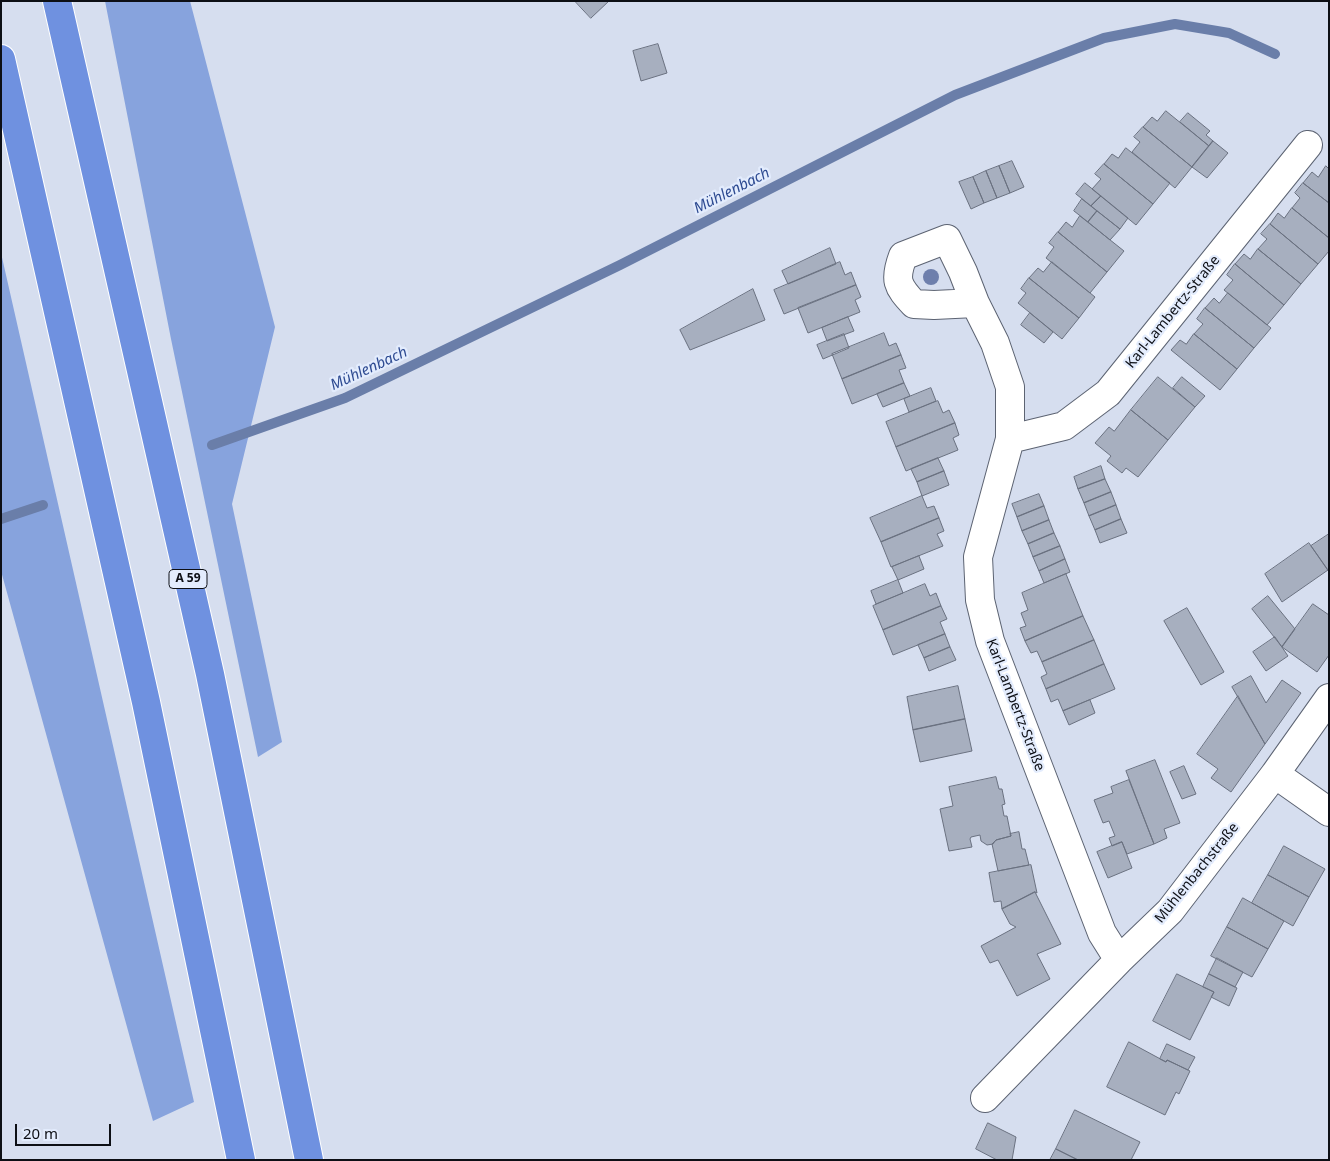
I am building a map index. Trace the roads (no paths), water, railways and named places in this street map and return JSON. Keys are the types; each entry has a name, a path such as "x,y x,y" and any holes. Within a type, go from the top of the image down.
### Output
{"highway":[{"name":"A 59","path":"57,1 210,674 309,1160"},
{"path":"1,59 146,702 241,1160"}],"street":[{"name":"Karl-Lambertz-Straße","path":"1010,440 1064,426 1108,392 1308,145"},
{"name":"Karl-Lambertz-Straße","path":"974,302 995,343 1010,387 1010,440 978,557 980,600 990,641 1102,933 1119,960"},
{"name":"Mühlenbachstraße","path":"985,1098 1119,960 1170,911 1275,774 1329,698"},
{"path":"1275,774 1329,812"}],"waterway":[{"name":"Mühlenbach","path":"212,445 345,398 620,265 955,95 1104,38 1175,24 1229,33 1275,54"},
{"path":"1,519 43,505"}]}
